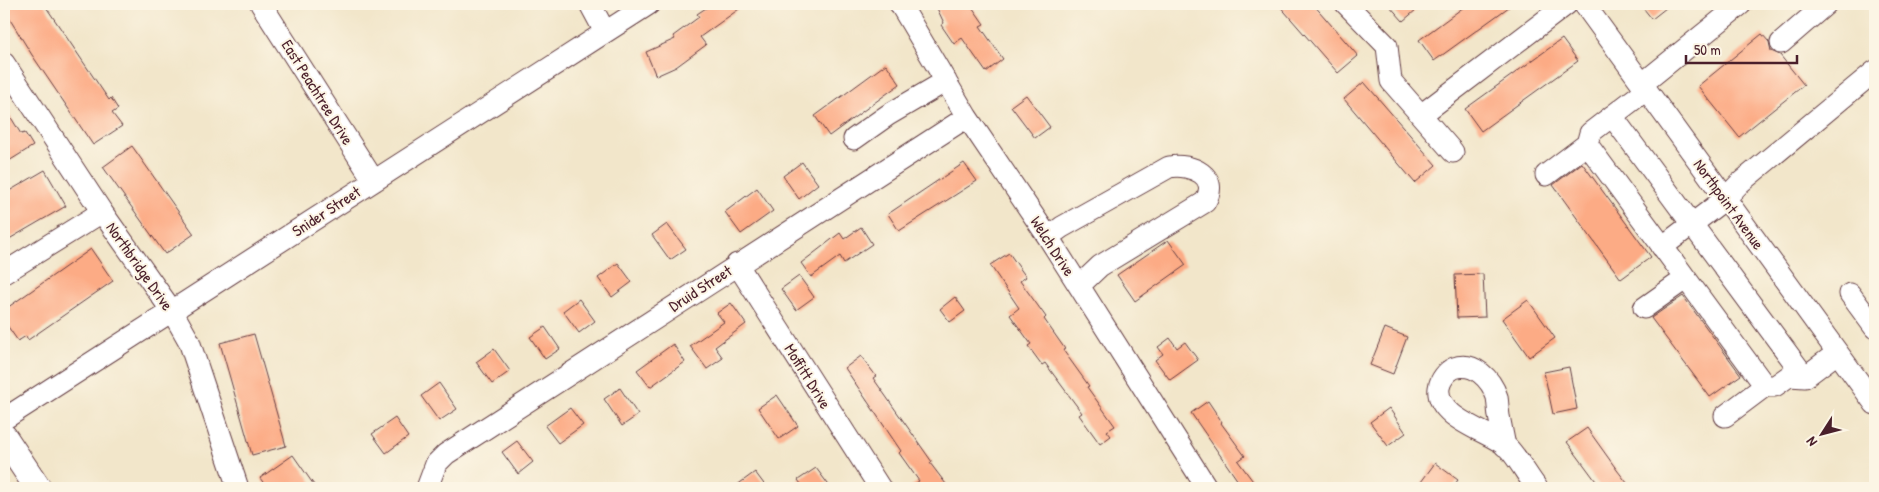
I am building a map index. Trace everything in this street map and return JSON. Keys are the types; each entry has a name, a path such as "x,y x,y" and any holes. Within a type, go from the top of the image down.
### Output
{"main road":[{"path":"4,437 38,488"}],"street":[{"name":"East Peachtree Drive","path":"261,4 374,181"},
{"path":"590,4 605,32"},
{"name":"Snider Street","path":"4,419 649,4"},
{"name":"Welch Drive","path":"900,4 966,117 1048,237 1207,488"},
{"path":"1346,4 1387,46 1387,62 1391,81 1454,152"},
{"path":"1421,115 1567,4"},
{"path":"1546,175 1587,144 1590,133 1741,4"},
{"path":"1781,43 1826,4"},
{"name":"Northpoint Avenue","path":"1591,6 1644,87 1874,401"},
{"name":"Northbridge Drive","path":"4,63 102,212 172,311 188,341 238,488"},
{"path":"1662,247 1725,199 1740,183 1875,71"},
{"path":"854,139 888,115 946,81"},
{"path":"1612,116 1805,377"},
{"name":"Druid Street","path":"427,488 436,464 446,454 966,117"},
{"path":"1587,144 1765,386"},
{"path":"1048,237 1062,227 1169,167 1185,166 1195,168 1208,180 1209,196 1206,202 1100,266 1079,286"},
{"path":"4,274 102,212"},
{"name":"Moffitt Drive","path":"737,264 880,488"},
{"path":"1644,308 1685,279"},
{"path":"1850,294 1875,328"},
{"path":"1725,416 1765,386 1775,386 1789,376 1805,377 1837,352"},
{"path":"1505,446 1537,488"}],"building":[{"path":"4,4 44,4 109,100 111,98 118,109 112,113 122,126 93,145 32,55 4,10"},
{"path":"712,4 746,4 700,37 706,45 676,67 656,76 646,52 675,39 673,36 699,17 697,14"},
{"path":"935,4 970,4 984,24 980,26 1003,59 986,72 962,38 954,44 941,25 944,23"},
{"path":"1278,4 1313,4 1358,56 1338,73"},
{"path":"1388,4 1423,4 1403,21"},
{"path":"1468,4 1513,4 1434,61 1419,40"},
{"path":"1640,4 1671,4 1652,19"},
{"path":"1762,34 1769,42 1771,51 1780,55 1804,85 1739,137 1698,86"},
{"path":"1562,39 1578,61 1481,131 1465,109"},
{"path":"886,64 900,84 829,136 815,116"},
{"path":"1364,82 1436,165 1415,183 1344,99"},
{"path":"1026,95 1050,127 1035,138 1011,106"},
{"path":"4,106 21,134 25,133 33,146 4,164"},
{"path":"132,146 194,234 165,254 103,167"},
{"path":"802,162 818,184 799,199 783,176"},
{"path":"964,163 977,181 899,231 888,214"},
{"path":"1582,163 1651,257 1621,279 1553,185"},
{"path":"45,170 66,206 4,242 4,194"},
{"path":"757,188 773,211 741,234 725,212"},
{"path":"667,224 686,249 670,260 652,235"},
{"path":"861,227 872,244 844,263 840,256 811,277 801,263 840,233 844,239"},
{"path":"1168,240 1186,265 1135,301 1117,275"},
{"path":"91,249 113,281 28,340 26,336 18,341 4,321 4,310"},
{"path":"1009,253 1026,277 1020,281 1046,317 1044,319 1065,349 1063,350 1089,386 1087,387 1115,426 1107,431 1111,436 1100,444 1079,415 1082,413 1045,363 1042,365 1028,346 1031,344 1010,315 1019,308 990,265"},
{"path":"618,263 632,282 612,297 598,278"},
{"path":"1483,274 1485,317 1457,318 1455,275"},
{"path":"799,276 814,297 796,310 781,289"},
{"path":"1683,296 1741,375 1710,397 1651,318"},
{"path":"955,297 965,311 950,322 940,309"},
{"path":"579,299 595,321 579,333 563,311"},
{"path":"1528,300 1555,338 1529,357 1502,319"},
{"path":"731,303 746,324 715,347 723,358 707,369 690,346 724,322 717,313"},
{"path":"545,327 560,349 545,359 530,337"},
{"path":"1385,328 1407,337 1393,374 1370,365"},
{"path":"254,334 286,446 252,455 220,343"},
{"path":"1170,338 1177,348 1185,342 1198,360 1170,380 1155,360 1163,354 1158,347"},
{"path":"673,344 685,362 650,387 637,370"},
{"path":"494,349 510,371 492,384 476,362"},
{"path":"861,356 876,376 873,378 949,488 909,488 919,481 845,368"},
{"path":"1569,367 1577,409 1553,414 1544,372"},
{"path":"439,383 457,409 439,421 421,396"},
{"path":"620,388 638,415 622,426 604,399"},
{"path":"777,395 798,426 779,439 758,408"},
{"path":"1208,401 1245,456 1238,461 1258,488 1228,488 1238,481 1191,413"},
{"path":"570,408 583,425 558,443 545,426"},
{"path":"1389,408 1406,433 1388,446 1370,422"},
{"path":"395,418 408,437 386,453 372,434"},
{"path":"1587,428 1631,488 1601,488 1567,442"},
{"path":"517,441 533,462 518,474 502,452"},
{"path":"293,455 316,488 267,488 260,478"},
{"path":"1435,463 1458,480 1452,488 1429,488 1421,482"},
{"path":"816,468 831,488 804,488 798,480"},
{"path":"755,472 767,488 733,488"}]}
